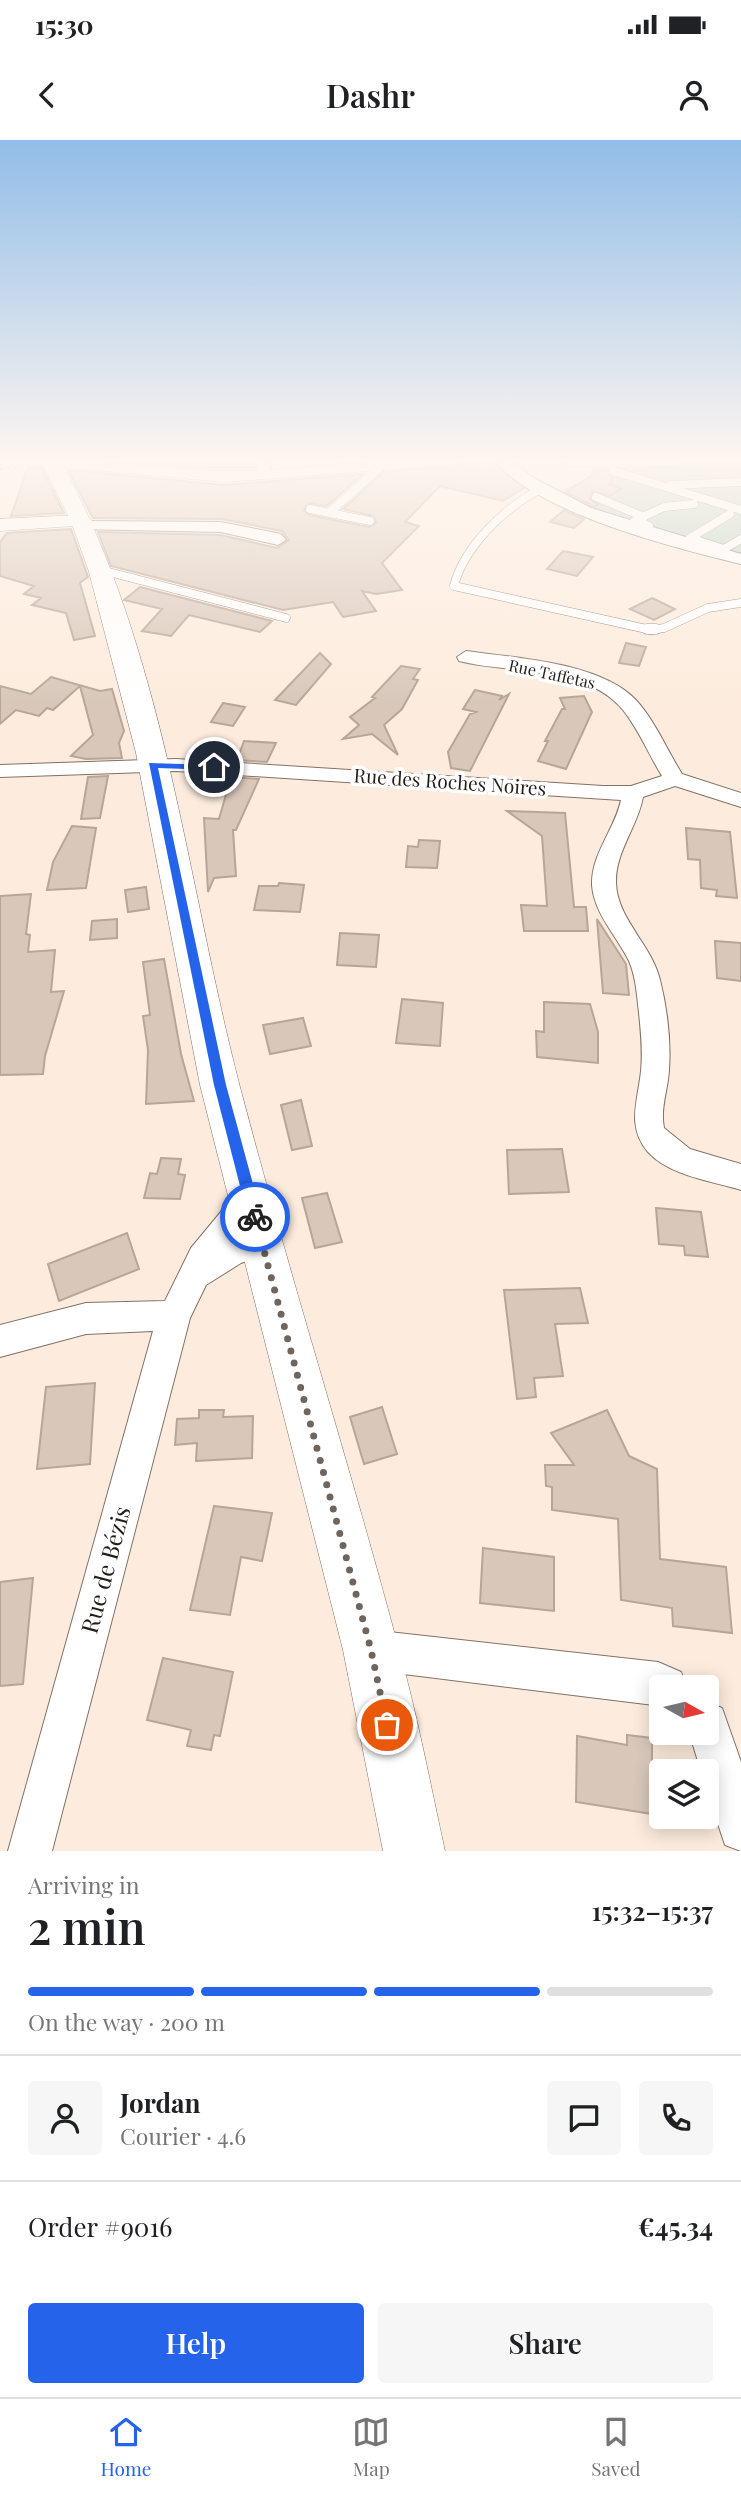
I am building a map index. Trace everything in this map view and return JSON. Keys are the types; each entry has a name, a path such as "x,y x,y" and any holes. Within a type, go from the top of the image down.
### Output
{"main road":[{"path":"90,542 101,570 153,765 220,1085 371,1650 414,1851"}],"street":[{"path":"685,542 741,559"},
{"name":"Rue Taffetas","path":"466,657 572,676 609,689 629,705 674,779"},
{"path":"0,771 153,765"},
{"name":"Rue des Roches Noires","path":"153,765 633,793 674,779"},
{"path":"674,779 691,782 741,800"},
{"path":"633,793 631,810 610,857 604,885 617,922 643,963 648,989 655,1071 648,1122 652,1135 674,1154 741,1177"},
{"path":"180,1304 202,1258 250,1199"},
{"path":"0,1341 95,1314 131,1313 180,1304 221,1256 261,1242"},
{"name":"Rue de Bézis","path":"30,1851 180,1304"},
{"path":"371,1650 649,1682"},
{"path":"714,1745 741,1829"}],"lane":[{"path":"480,542 461,568 454,586 651,630 664,628 708,608 741,603"},
{"path":"702,542 724,549 736,542"},
{"path":"101,570 286,618"}],"green space":[{"path":"692,542 741,542 741,557"}],"building":[{"path":"0,542 76,542 88,577 80,583 95,636 74,640 66,613 32,605 41,598 24,594 34,586 0,576"},
{"path":"102,542 250,542 277,548 286,542 403,542 382,563 402,590 376,594 362,591 376,611 343,617 333,602 283,610 111,566"},
{"path":"563,551 593,557 577,576 547,569"},
{"path":"140,587 272,621 260,632 189,615 171,636 142,631 162,609 124,600"},
{"path":"652,598 675,609 654,620 630,609"},
{"path":"626,643 646,647 639,666 619,663"},
{"path":"320,653 331,664 296,705 275,700"},
{"path":"401,666 420,669 413,679 418,680 402,709 384,725 398,755 372,734 343,739 359,725 350,717 375,698 372,697"},
{"path":"51,677 100,691 112,689 124,731 119,743 122,758 86,759 71,756 93,735 80,686 53,710 47,708 39,716 16,710 0,724 0,686 31,694"},
{"path":"475,690 502,696 499,700 509,694 470,771 451,768 448,752 470,714 476,712 463,709"},
{"path":"584,696 592,712 566,769 538,761 548,741 545,741 562,709 565,709 560,698"},
{"path":"223,703 245,707 233,726 211,722"},
{"path":"244,741 276,743 267,762 237,760"},
{"path":"108,776 100,818 81,819 88,777"},
{"path":"231,777 259,779 236,830 233,830 236,876 214,878 208,892 204,818 219,819"},
{"path":"507,811 565,813 574,907 586,907 588,931 524,931 521,905 547,906 542,836"},
{"path":"72,826 96,828 86,888 47,890 53,862"},
{"path":"686,828 730,832 737,898 716,896 717,890 701,888 700,860 688,859"},
{"path":"419,840 440,841 437,868 406,867 408,846 418,847"},
{"path":"279,883 304,885 300,912 254,910 259,886 278,886"},
{"path":"146,887 149,909 128,912 125,890"},
{"path":"31,894 26,934 30,935 28,952 55,950 51,992 64,991 45,1056 43,1074 0,1075 0,896"},
{"path":"117,919 117,938 90,940 92,921"},
{"path":"597,919 626,964 629,995 603,993"},
{"path":"340,933 379,935 376,967 337,965"},
{"path":"715,941 741,943 741,981 717,978"},
{"path":"164,959 181,1054 194,1101 146,1104 148,1050 143,1016 150,1015 143,962"},
{"path":"402,999 443,1003 440,1046 396,1043"},
{"path":"544,1002 590,1004 598,1032 598,1063 537,1057 536,1031 544,1032"},
{"path":"303,1018 311,1046 270,1054 263,1025"},
{"path":"301,1100 312,1146 292,1150 281,1105"},
{"path":"562,1149 569,1192 509,1194 507,1150"},
{"path":"161,1158 181,1159 178,1174 185,1175 180,1199 144,1198 150,1173 157,1174"},
{"path":"327,1193 342,1242 315,1248 302,1198"},
{"path":"656,1208 701,1212 708,1257 685,1255 684,1246 659,1244"},
{"path":"127,1233 139,1269 59,1301 48,1264"},
{"path":"580,1288 588,1323 555,1324 563,1376 534,1378 536,1397 517,1399 504,1290"},
{"path":"95,1383 90,1464 37,1469 46,1387"},
{"path":"382,1407 397,1454 364,1464 350,1417"},
{"path":"199,1410 224,1410 223,1417 253,1416 252,1458 196,1461 197,1443 175,1445 177,1419 199,1418"},
{"path":"607,1410 629,1456 657,1469 660,1559 726,1567 732,1633 673,1626 672,1608 621,1600 618,1519 552,1510 552,1487 546,1486 545,1465 574,1465 551,1433"},
{"path":"214,1506 272,1513 262,1561 241,1557 230,1615 190,1610"},
{"path":"483,1548 554,1557 554,1611 480,1603"},
{"path":"33,1578 23,1684 0,1686 0,1582"},
{"path":"163,1658 233,1672 220,1736 214,1735 211,1750 187,1746 191,1730 147,1720"},
{"path":"627,1735 649,1738 649,1745 652,1745 652,1759 649,1759 649,1814 576,1802 577,1736 627,1745"}],"way so far":[{"path":"255,1217 371,1650 387,1725"}],"route":[{"path":"214,767 153,765 220,1085 255,1217"}]}
